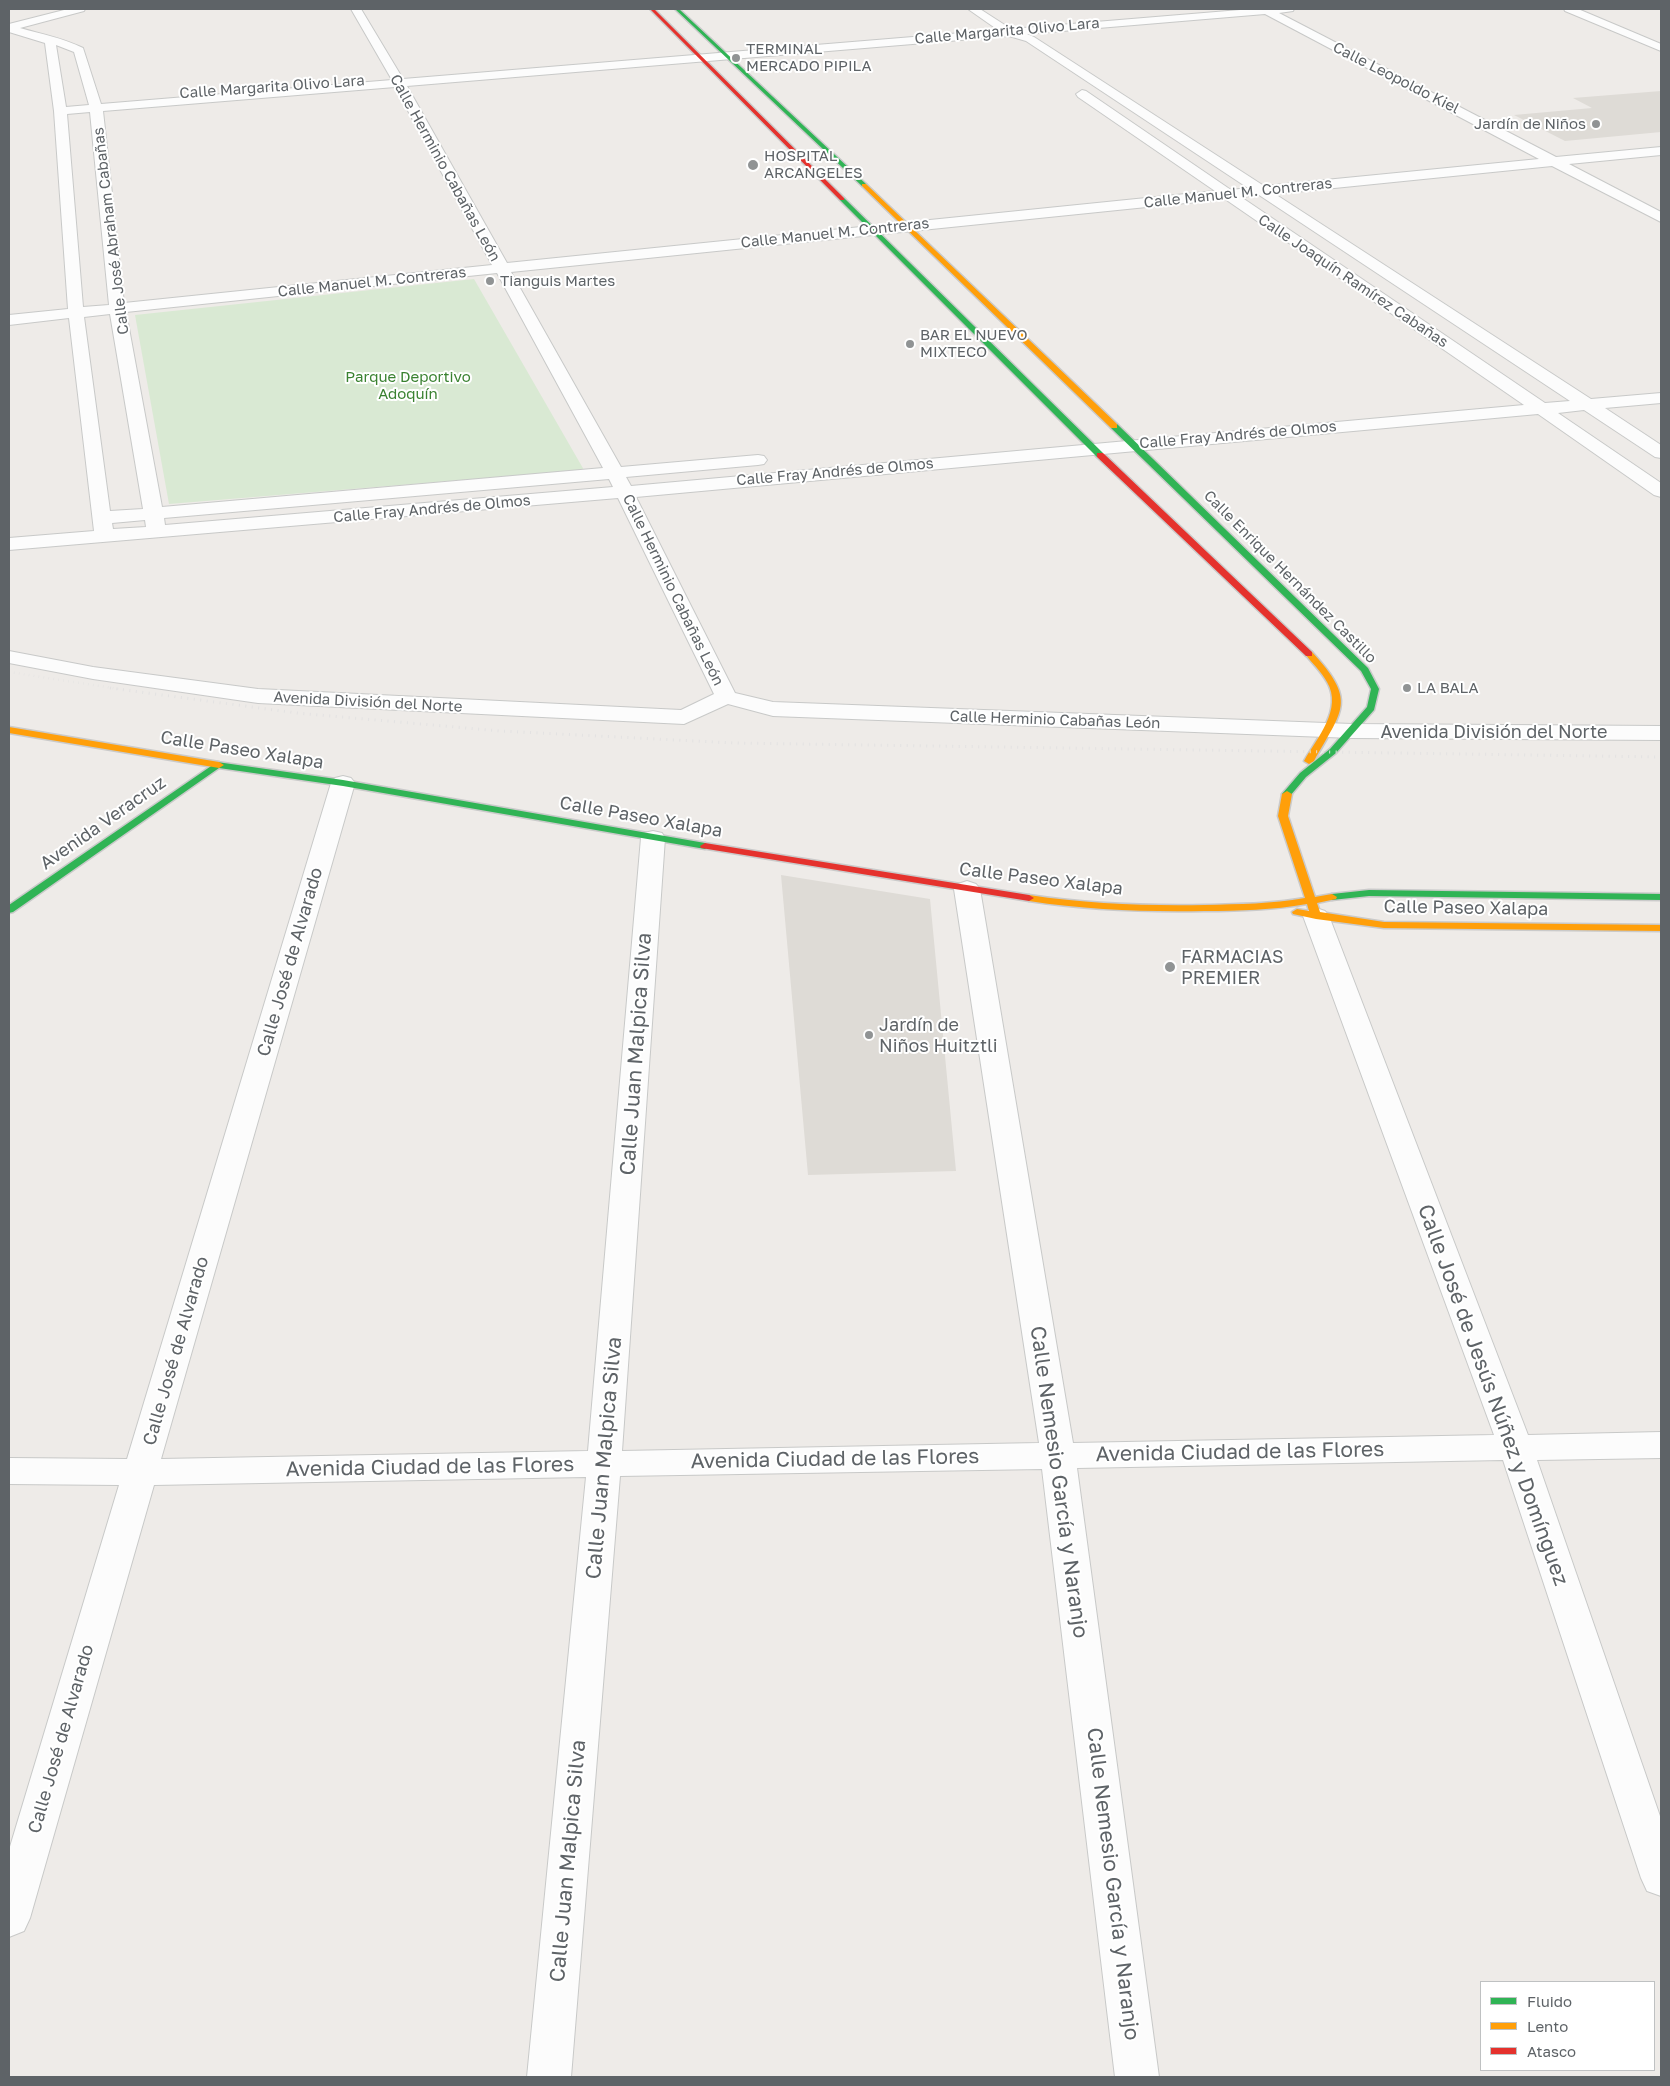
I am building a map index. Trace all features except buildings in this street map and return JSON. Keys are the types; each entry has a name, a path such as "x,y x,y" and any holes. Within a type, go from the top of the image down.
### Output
{"main road":[{"path":"652,9 1076,432 1320,665 1333,682 1338,695 1338,709 1313,751 1302,775 1285,796 1283,816 1313,907"},
{"name":"Calle Enrique Hernández Castillo","path":"676,9 903,221 1365,670 1375,689 1371,708 1333,751 1302,775"},
{"name":"Calle Paseo Xalapa","path":"9,730 217,765 343,783 653,838 1069,904 1158,909 1313,907 1369,893 1661,897"},
{"name":"Avenida Veracruz","path":"9,910 217,765"},
{"name":"Calle Paseo Xalapa","path":"1271,907 1313,907 1384,925 1661,928"}],"street":[{"path":"9,28 80,9"},
{"name":"Calle Herminio Cabañas León","path":"356,9 615,473 726,697 773,709 1327,730"},
{"name":"Calle Joaquín Ramírez Cabañas","path":"974,9 1007,31 1030,39 1091,78 1661,453"},
{"name":"Calle Margarita Olivo Lara","path":"60,107 1288,9"},
{"name":"Calle Leopoldo Kiel","path":"1288,9 1348,40"},
{"path":"1570,9 1661,48"},
{"path":"1595,9 1661,39"},
{"name":"Calle Leopoldo Kiel","path":"1264,10 1661,218"},
{"name":"Calle José Abraham Cabañas","path":"9,28 50,41 65,43 79,50 95,104 117,302 157,533"},
{"name":"Calle Joaquín Ramírez Cabañas","path":"1007,31 1004,40 1018,50"},
{"path":"1646,42 1661,39"},
{"path":"50,41 60,107 75,307 104,537"},
{"name":"Calle Joaquín Ramírez Cabañas","path":"1091,78 1071,83 1132,129 1225,194 1661,491"},
{"path":"1132,129 1165,127"},
{"name":"Calle Manuel M. Contreras","path":"903,221 1211,184 1661,140"},
{"path":"1566,149 1602,167"},
{"name":"Calle Manuel M. Contreras","path":"9,320 75,307 117,302 869,224 1225,194 1661,151"},
{"path":"1326,262 1364,258"},
{"path":"1394,308 1434,303"},
{"name":"Calle Manuel M. Contreras","path":"9,307 75,307"},
{"path":"1488,394 1593,386"},
{"name":"Calle Fray Andrés de Olmos","path":"9,544 157,533 624,492 1661,398"},
{"name":"Calle Fray Andrés de Olmos","path":"1056,434 1135,426"},
{"name":"Calle Fray Andrés de Olmos","path":"84,520 772,459"},
{"name":"Avenida División del Norte","path":"9,657 92,673 258,696 684,717 726,697"},
{"name":"Avenida División del Norte","path":"1327,730 1661,733"},
{"name":"Calle José de Alvarado","path":"9,1918 343,783"},
{"name":"Calle Juan Malpica Silva","path":"549,2077 604,1464 653,838"},
{"name":"Calle Nemesio García y Naranjo","path":"967,889 1058,1456 1137,2077"},
{"name":"Calle José de Jesús Núñez y Domínguez","path":"1313,907 1516,1448 1661,1878"},
{"name":"Avenida Ciudad de las Flores","path":"9,1471 140,1472 1661,1445"}],"shaded area":[{"name":"Jardín de Niños","path":"1661,91 1661,132 1565,141 1514,115 1592,108 1573,98"},
{"name":"Jardín de Niños Huitztli","path":"781,875 930,899 956,1171 808,1175"}],"green space":[{"name":"Parque Deportivo Adoquín","path":"474,279 584,470 169,504 135,315"}],"railway":[{"path":"9,672 119,689"},
{"path":"110,688 297,713 500,731 734,743 1661,757"}],"traffic: fast":[{"path":"677,9 864,185"},
{"path":"842,199 1100,455"},
{"path":"1114,426 1365,670 1375,689 1371,708 1333,751 1303,775 1287,794"},
{"path":"9,910 217,765"},
{"path":"219,765 343,783 705,846"},
{"path":"1332,897 1369,893 1661,897"}],"traffic: slow":[{"path":"864,185 1114,426"},
{"path":"1309,654 1324,670 1333,684 1337,696 1337,707 1333,718 1309,761"},
{"path":"9,730 219,765"},
{"path":"1287,794 1283,816 1316,916"},
{"path":"1029,898 1069,904 1159,909 1271,907 1332,897"},
{"path":"1297,912 1384,925 1661,928"}],"traffic: jam":[{"path":"652,9 842,199"},
{"path":"1100,455 1309,654"},
{"path":"705,846 1029,898"}],"place":[{"name":"TERMINAL MERCADO PIPILA","path":"736,58"},
{"name":"Jardín de Niños","path":"1596,124"},
{"name":"HOSPITAL ARCANGELES","path":"753,165"},
{"name":"Tianguis Martes","path":"490,281"},
{"name":"BAR EL NUEVO MIXTECO","path":"910,344"},
{"name":"LA BALA","path":"1407,688"},
{"name":"FARMACIAS PREMIER","path":"1170,967"},
{"name":"Jardín de Niños Huitztli","path":"869,1035"}]}
